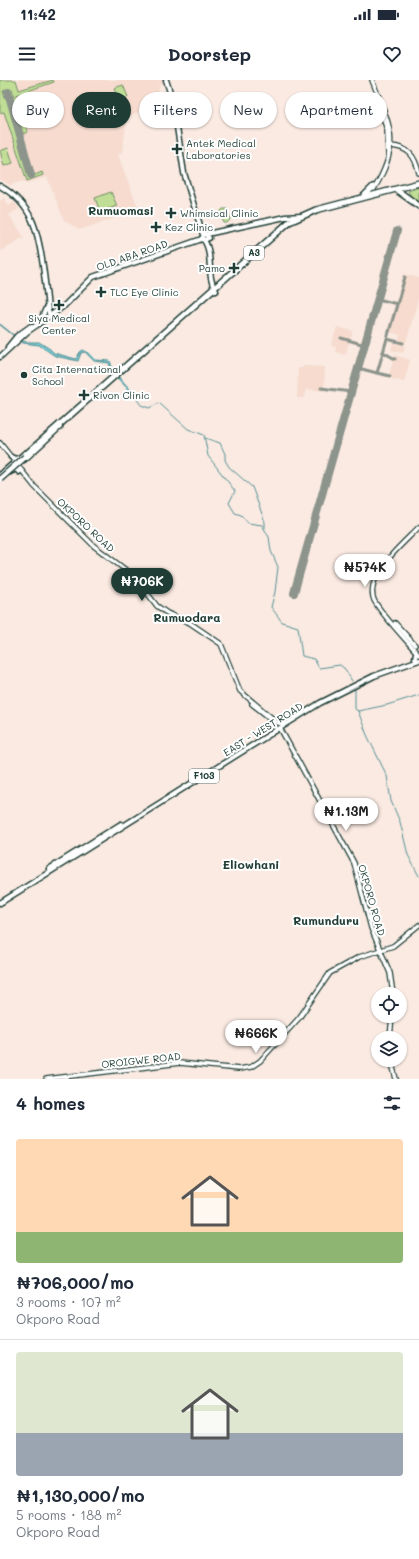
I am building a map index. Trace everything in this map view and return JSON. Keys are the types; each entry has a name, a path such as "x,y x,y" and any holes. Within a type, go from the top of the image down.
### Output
{"highway":[{"name":"A3","path":"290,223 316,212 410,188 419,184"},
{"name":"A3","path":"0,478 215,287 290,223 301,216 367,196 419,184"},
{"path":"374,186 375,191 378,193"},
{"path":"367,196 374,186"},
{"path":"410,188 407,190 407,194 419,205"},
{"path":"398,191 419,205"}],"main road":[{"path":"167,80 175,100 181,149 188,182 205,237 215,287"},
{"path":"371,80 386,124 390,145 383,169 374,186"},
{"path":"390,145 410,150 416,158 419,167"},
{"path":"390,145 402,148 411,153 419,173"},
{"path":"0,187 23,205 34,223 39,241 49,313 41,320"},
{"name":"OLD ABA ROAD","path":"0,356 17,339 49,313 64,305 91,276 205,237 283,217 301,216"},
{"name":"OLD ABA ROAD","path":"205,237 285,218 290,223"},
{"name":"OLD ABA ROAD","path":"17,339 49,313"},
{"path":"9,467 15,465 60,425"},
{"name":"OKPORO ROAD","path":"0,444 19,472 92,546 134,578 147,594"},
{"path":"0,478 12,463 10,458 15,459 22,457"},
{"path":"10,472 22,457"},
{"name":"OKPORO ROAD","path":"15,465 89,541 135,577 154,605 163,612 193,627 220,646 238,690 249,702 280,727 352,858 359,878 370,928 390,973 392,987"},
{"path":"0,478 16,470 19,472"},
{"path":"418,655 377,600 374,592 376,582 384,568 419,529"},
{"name":"EAST - WEST ROAD","path":"0,901 280,727 351,686 385,672 418,655"},
{"name":"OKPORO ROAD","path":"275,722 280,727"},
{"name":"OROIGWE ROAD","path":"46,1079 180,1063 239,1069 251,1067 260,1061 299,1018 328,975 352,961 380,951 398,942 419,925"},
{"path":"393,1067 396,1079"}],"shaded area":[{"path":"0,80 165,80 167,84 160,84 158,92 139,92 139,112 131,116 131,92 72,92 72,128 126,128 122,152 118,155 139,210 79,230 64,220 47,177 27,183 23,181 10,185 0,179"},
{"path":"4,198 9,206 14,202 19,209 9,215 24,237 0,251 0,201"},
{"path":"404,274 419,278 419,296 403,353 391,350 393,343 398,344 400,335 387,331"},
{"path":"337,327 353,331 345,355 335,352 336,347 331,346"},
{"path":"395,355 410,360 404,382 388,378"},
{"path":"303,366 325,367 324,391 306,389 305,398 297,398 298,368 303,368"}],"green space":[{"path":"0,80 16,80 19,90 53,80 54,82 25,92 13,92 12,89 3,91 5,98 8,100 12,114 12,128 16,128 30,177 42,172 43,175 27,181 4,112 0,113"},
{"path":"123,85 126,92 115,92 114,88"},
{"path":"20,128 27,128 28,132 22,134"},
{"path":"8,148 13,163 4,166 0,151"},
{"path":"419,187 419,203 414,201 408,191"},
{"path":"111,192 117,206 100,212 95,198"},
{"path":"223,209 227,209 231,219 227,223 224,223 219,213"}],"water":[{"path":"0,324 20,340 26,342 39,342 54,353 76,359 83,350 96,360 110,361 114,372 131,390 129,391 115,375 110,368 109,363 94,361 85,352 81,353 78,361 55,356 39,345 23,343"}],"waterway":[{"path":"130,390 141,405 149,408 159,403 188,429 204,435 208,456 235,491 229,503 235,513 241,515 248,523 262,525 269,537 271,551 278,567 275,592 271,607 282,622 298,627 302,656 314,659 319,668 340,665 345,669 352,681"},
{"path":"205,438 220,443 225,454 225,460 229,467 252,487 265,522 265,528"},
{"path":"355,688 355,709 358,711 387,705 419,695"},
{"path":"358,711 367,735 387,776 391,801 400,822 408,855 419,876"}],"taxiway":[{"path":"358,368 377,373 405,277"},
{"path":"378,299 397,304"},
{"path":"341,338 365,345"},
{"path":"387,339 403,343"},
{"path":"383,352 395,359"},
{"path":"377,373 390,376"},
{"path":"321,388 351,392"}],"runway":[{"path":"8,92 31,175"},
{"path":"294,593 397,231"}],"place":[{"name":"Antek Medical Laboratories","path":"177,149"},
{"name":"Whimsical Clinic","path":"171,213"},
{"name":"Kez Clinic","path":"156,227"},
{"name":"Pamo","path":"234,268"},
{"name":"TLC Eye Clinic","path":"101,292"},
{"name":"Siya Medical Center","path":"59,305"},
{"name":"Cita International School","path":"24,375"},
{"name":"Rivon Clinic","path":"84,395"}],"district":[{"name":"Rumuomasi","path":"121,211"},
{"name":"Rumuodara","path":"187,618"},
{"name":"Eliowhani","path":"251,865"},
{"name":"Rumunduru","path":"326,921"}]}
